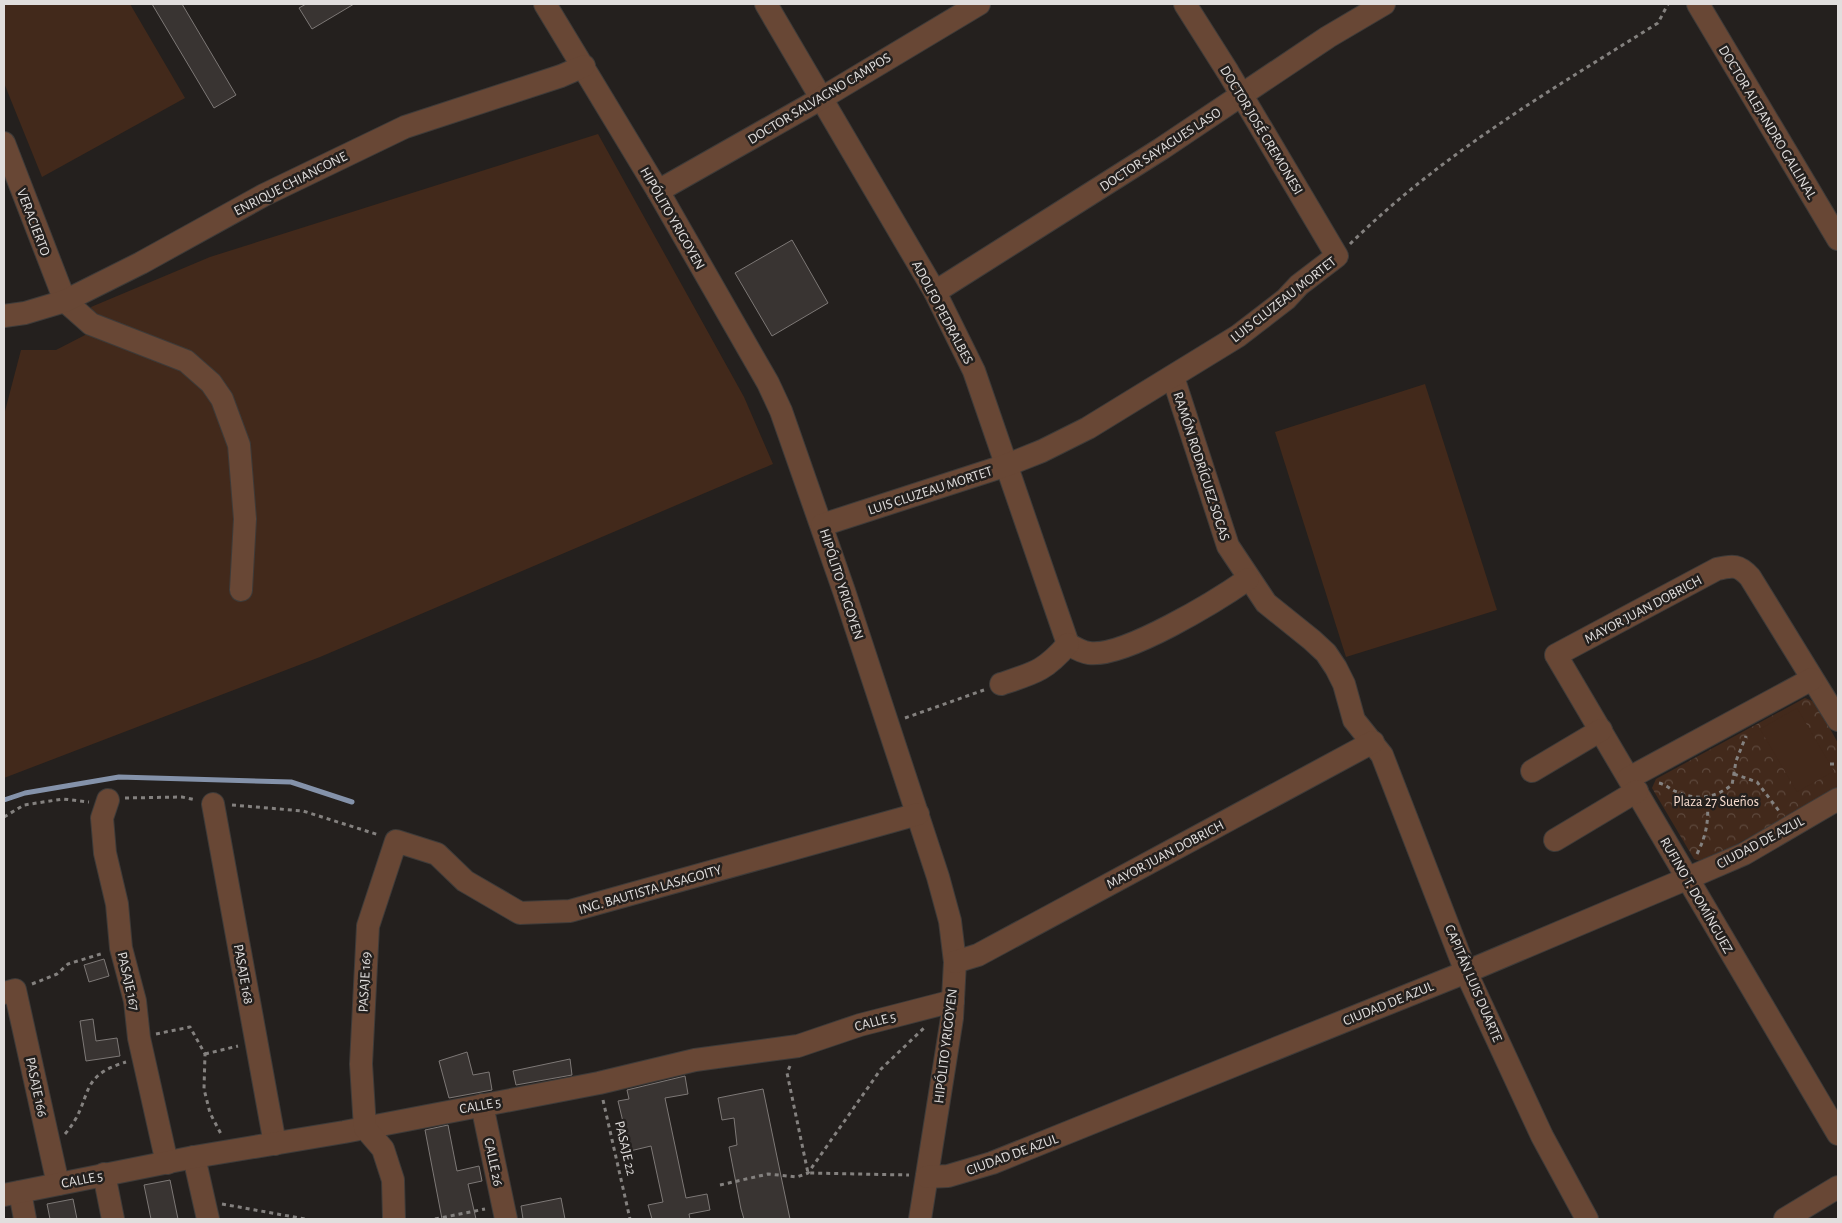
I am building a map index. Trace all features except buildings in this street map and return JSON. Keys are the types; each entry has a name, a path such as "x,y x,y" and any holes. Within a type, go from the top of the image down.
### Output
{"street":[{"name":"HIPÓLITO YRIGOYEN","path":"545,4 658,191 768,383 794,444 822,525 946,904 954,962 944,1003 927,1177 920,1219"},
{"name":"ADOLFO PEDRALBES","path":"766,4 935,292 974,371 1068,644"},
{"name":"DOCTOR SALVAGNO CAMPOS","path":"658,191 822,98 979,4"},
{"name":"DOCTOR JOSÉ CREMONESI","path":"1184,4 1337,256"},
{"name":"DOCTOR SAYAGUES LASO","path":"935,292 1162,149 1328,37 1384,4"},
{"name":"DOCTOR ALEJANDRO GALLINAL","path":"1698,4 1838,240"},
{"name":"ENRIQUE CHIANCONE","path":"4,316 25,313 65,301 141,263 264,195 404,126 561,76 584,66"},
{"name":"VERACIERTO","path":"4,143 65,301"},
{"name":"LUIS CLUZEAU MORTET","path":"822,525 1007,465 1042,451 1088,428 1238,336 1337,256"},
{"path":"65,301 91,324 186,361 211,383 222,399 239,445 245,519 241,590"},
{"name":"RAMÓN RODRÍGUEZ SOCAS","path":"1173,377 1228,546 1266,603 1326,653 1344,684 1354,720 1373,742"},
{"name":"MAYOR JUAN DOBRICH","path":"1556,655 1717,569 1731,565 1742,568 1750,577 1812,679"},
{"path":"1001,684 1051,664 1068,644 1078,651 1090,654 1120,647 1201,610 1248,578"},
{"name":"RUFINO T. DOMÍNGUEZ","path":"1556,655 1686,879 1838,1134"},
{"path":"1554,840 1633,785 1761,707 1812,679 1838,720"},
{"path":"1532,771 1601,730"},
{"name":"MAYOR JUAN DOBRICH","path":"954,962 978,955 1373,742"},
{"name":"CAPITÁN LUIS DUARTE","path":"1373,742 1382,755 1466,972 1542,1136 1587,1219"},
{"name":"CIUDAD DE AZUL","path":"927,1177 948,1176 992,1163 1466,972 1744,854 1838,799"},
{"name":"PASAJE 167","path":"108,800 102,818 105,853 117,904 121,948 135,1001 142,1047 167,1162"},
{"name":"PASAJE 168","path":"213,804 275,1144"},
{"name":"ING. BAUTISTA LASAGOITY","path":"396,841 437,854 465,881 520,913 570,911 918,814"},
{"name":"PASAJE 169","path":"365,1128 361,1064 368,926 396,841"},
{"name":"PASAJE 166","path":"10,991 58,1184"},
{"name":"CALLE 5","path":"12,1193 167,1162 365,1128 599,1083 695,1060 798,1046 860,1024 944,1003"},
{"name":"CALLE 26","path":"482,1105 504,1212"},
{"path":"365,1128 383,1149 393,1180 394,1219"},
{"path":"194,1157 206,1210"},
{"path":"104,1174 113,1219"},
{"path":"1785,1219 1838,1188"},
{"path":"12,1193 25,1219"}],"path":[{"name":"LUIS CLUZEAU MORTET","path":"1337,256 1388,207 1502,121 1658,23 1668,4"},
{"path":"888,724 1001,684"},
{"path":"1633,785 1664,784 1677,792 1694,797 1707,798 1720,794 1732,785 1736,761 1761,707"},
{"path":"1830,764 1838,764"},
{"path":"1734,774 1757,782 1779,811"},
{"path":"1696,855 1705,838 1709,820 1707,798"},
{"path":"10,991 57,974 68,964 121,948"},
{"path":"808,1174 881,1068 927,1026 944,1003"},
{"path":"50,1148 77,1120 90,1082 98,1073 142,1047 190,1028 205,1054 204,1089 210,1113 220,1130 226,1151"},
{"path":"205,1054 257,1042"},
{"path":"798,1046 787,1073 808,1174"},
{"name":"PASAJE 22","path":"599,1083 630,1219"},
{"path":"720,1185 768,1174 797,1177 808,1174 927,1177"},
{"path":"206,1210 305,1219"},
{"path":"435,1219 504,1212"}],"green space":[{"path":"4,4 130,4 185,98 42,177 4,83"},
{"path":"598,134 744,397 773,464 320,657 4,778 4,415 21,350 56,350 87,334 93,317 91,307 210,257"},
{"path":"1425,384 1497,610 1346,657 1275,432"},
{"name":"Plaza 27 Sueños","path":"1805,698 1815,702 1838,743 1838,788 1710,859 1703,862 1694,859 1652,788 1656,779"},
{"path":"1797,708 1834,771 1797,792 1760,729"}],"waterway":[{"path":"4,800 25,793 119,777 291,782 352,802"}]}
